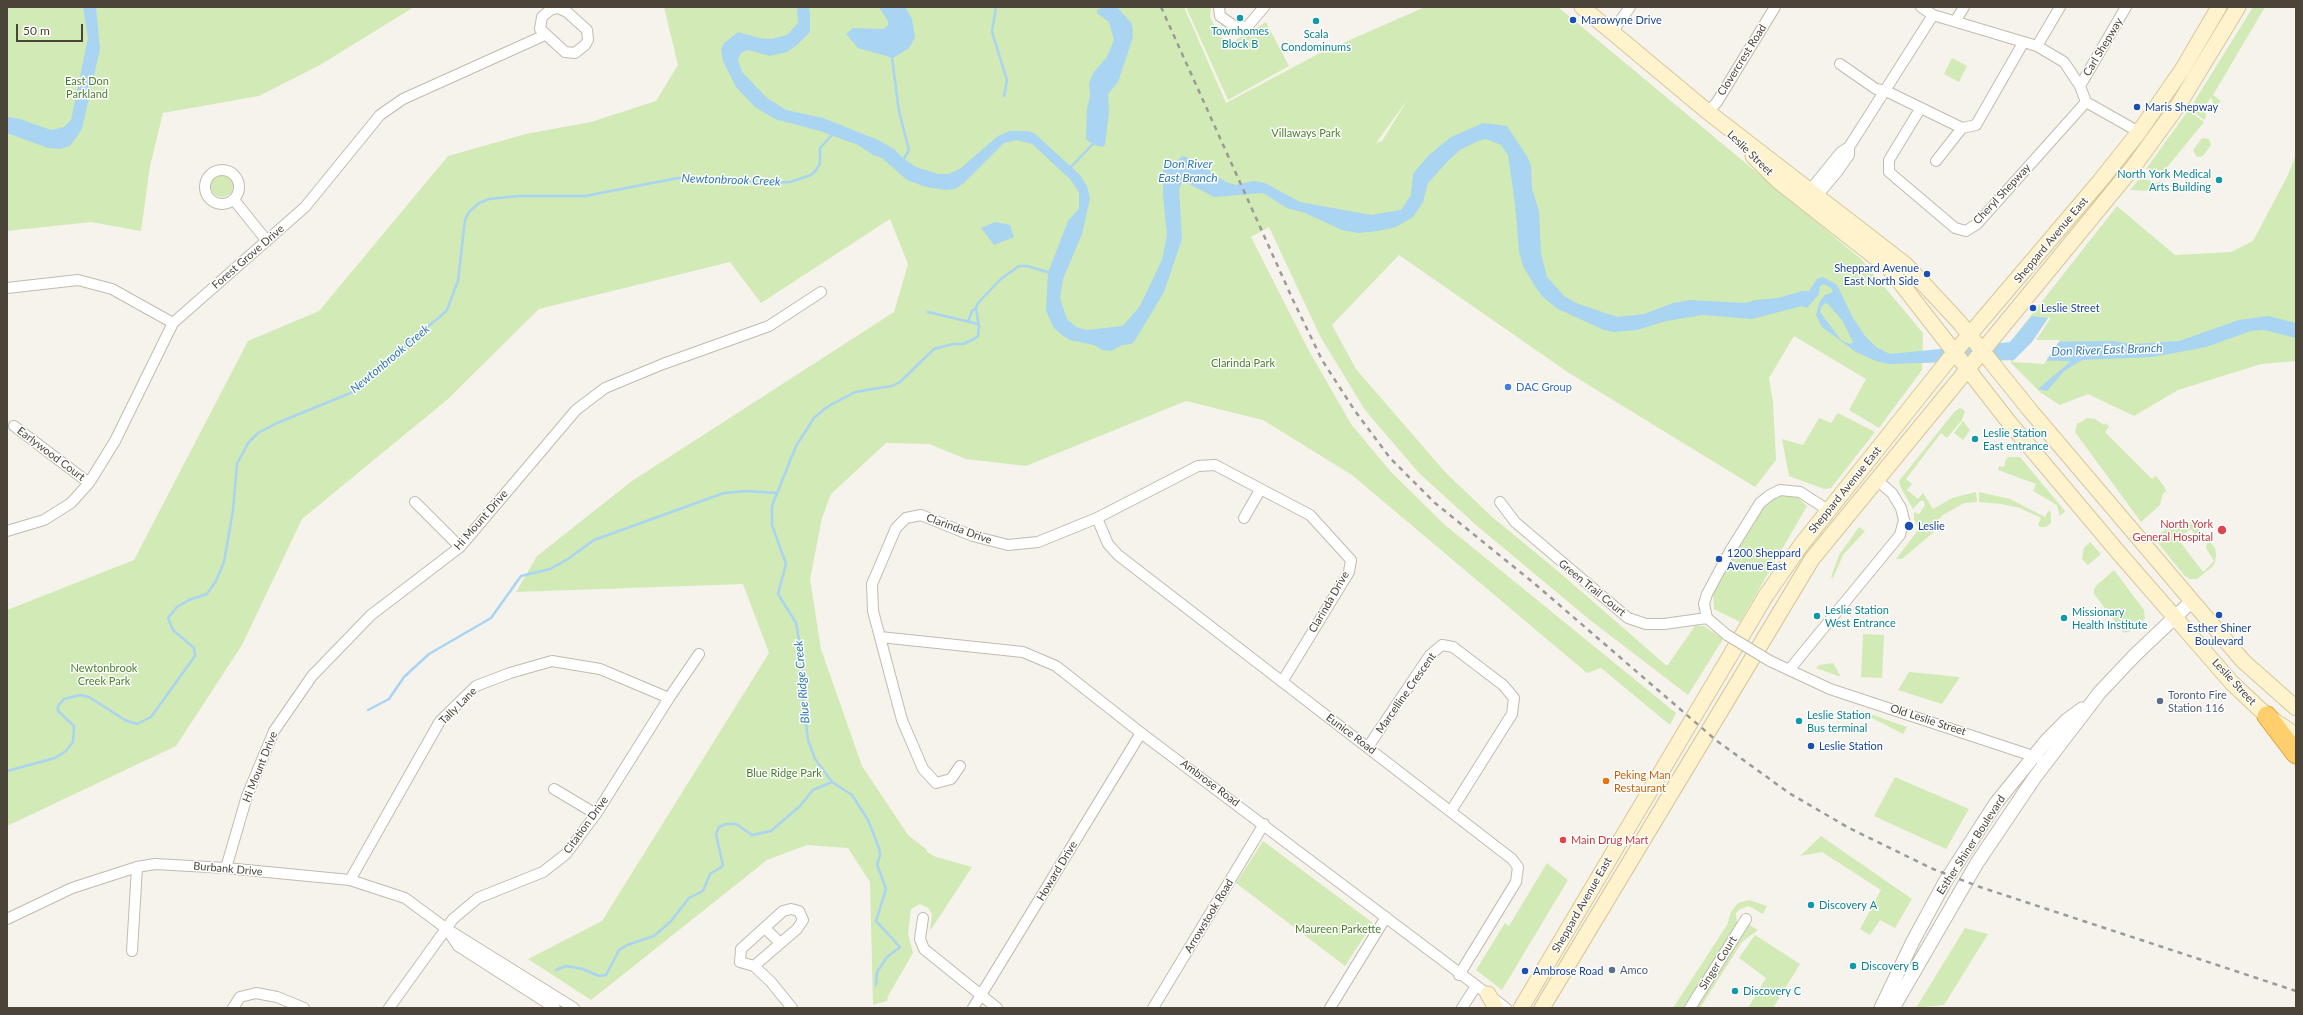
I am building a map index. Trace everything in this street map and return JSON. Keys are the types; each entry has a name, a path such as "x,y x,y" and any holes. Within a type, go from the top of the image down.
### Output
{"highway":[{"path":"2267,716 2296,754"}],"main road":[{"name":"Leslie Street","path":"1582,7 1708,112 1777,180 1810,197 1906,265 1937,297 1970,336 1982,353 2243,661 2296,708"},
{"name":"Sheppard Avenue East","path":"1521,1008 1765,597 1801,545 1954,353 2100,182 2139,132 2182,70 2219,7"},
{"name":"Sheppard Avenue East","path":"1542,1008 1812,559 1878,481 2152,142 2179,104 2238,7"},
{"name":"Leslie Street","path":"1810,197 1889,268 1954,353 2013,426 2232,683 2267,716 2296,735"},
{"path":"1482,990 1496,1008"}],"street":[{"path":"1218,7 1220,16 1237,28 1248,26 1264,7"},
{"path":"1612,32 1630,7"},
{"name":"Clovercrest Road","path":"1708,112 1775,7"},
{"path":"1921,7 1933,15 1956,20 2023,43 2037,46 2064,62 2080,86 2086,102 2139,132"},
{"path":"1956,20 1964,7"},
{"path":"2037,46 2060,7"},
{"name":"Carl Shepway","path":"2080,86 2126,7"},
{"path":"558,8 567,12 584,26 588,35 585,45 580,50 569,54 545,35 540,29 540,21 550,10 558,8"},
{"path":"1810,197 1815,184 1841,152 1849,147 1933,15"},
{"name":"Forest Grove Drive","path":"7,531 44,520 71,503 89,483 115,441 173,323 304,207 380,115 403,99 545,35"},
{"path":"1840,64 1876,88 1886,91 1920,109 1962,128 1976,125 2023,43"},
{"name":"Cheryl Shepway","path":"1920,109 1889,160 1889,172 1955,228 1966,230 1977,224 2086,102"},
{"path":"1936,162 1962,128"},
{"path":"234,200 267,241"},
{"path":"7,288 78,280 112,289 173,323"},
{"name":"Hi Mount Drive","path":"226,868 247,796 274,731 312,676 371,615 460,547 576,410 605,388 663,364 769,326 821,292"},
{"name":"Earlywood Court","path":"14,426 89,483"},
{"name":"Clarinda Drive","path":"960,766 951,779 936,783 923,769 902,720 873,611 872,584 896,528 906,518 921,515 973,536 1008,545 1038,542 1097,518 1198,466 1215,464 1260,490 1310,514 1351,560 1349,572 1282,682"},
{"path":"1789,670 1900,535 1904,520 1902,508 1892,494 1878,481"},
{"path":"1244,518 1260,490"},
{"path":"1706,618 1704,604 1710,585 1760,503 1770,495 1780,490 1800,492 1828,510"},
{"path":"415,502 460,547"},
{"name":"Green Trail Court","path":"1500,502 1515,522 1628,618 1646,624 1664,624 1706,618"},
{"name":"Eunice Road","path":"1097,518 1108,544 1118,555 1504,851 1518,867 1516,882 1459,974"},
{"name":"Esther Shiner Boulevard","path":"1893,1008 1980,857 2046,761 2090,703 2174,616 2192,602"},
{"name":"Old Leslie Street","path":"1706,618 1727,635 1770,660 1830,689 2046,761"},
{"name":"Ambrose Road","path":"880,637 1023,652 1056,666 1141,733 1264,824 1459,974 1506,1008"},
{"name":"Marcelline Crescent","path":"1368,747 1430,655 1442,645 1453,647 1503,685 1514,698 1512,714 1451,811"},
{"name":"Citation Drive","path":"388,1008 454,919 478,898 543,872 566,854 596,814 669,698 699,654"},
{"name":"Tally Lane","path":"350,880 440,721 476,686 510,673 552,661 600,669 669,698"},
{"name":"Esther Shiner Boulevard","path":"1881,1008 1914,941 1946,882 1996,803 2033,756 2067,720 2090,703"},
{"name":"Howard Drive","path":"973,1008 1141,733"},
{"path":"554,789 596,814"},
{"name":"Arrowstook Road","path":"1153,1008 1264,824"},
{"name":"Burbank Drive","path":"7,919 72,888 137,867 155,864 226,868 350,880 405,898 447,929 574,1008"},
{"path":"132,951 137,867"},
{"path":"754,966 797,929 803,920 799,912 791,909 783,911 766,929 741,949 740,962 754,966 771,982 792,1008"},
{"path":"1330,1008 1386,917"},
{"path":"923,918 920,939 924,949 997,1008"},
{"name":"Singer Court","path":"1690,1008 1746,919"},
{"name":"Burbank Drive","path":"447,929 458,946 555,1008"},
{"path":"766,929 780,943"},
{"path":"1462,1008 1482,990"},
{"path":"232,1008 240,997 256,993 277,997 304,1008"}],"green space":[{"name":"East Don Parkland","path":"7,7 414,7 320,65 259,96 163,113 150,166 141,231 91,222 7,231"},
{"path":"664,7 1184,7 1226,103 1320,53 1425,7 1558,7 1861,259 1923,333 1922,370 1879,428 1849,410 1866,379 1794,336 1769,378 1773,402 1776,460 1755,487 1569,373 1399,255 1332,325 1356,369 1445,472 1491,516 1559,572 1667,666 1695,626 1704,626 1723,639 1688,695 1590,620 1476,525 1419,473 1365,410 1320,336 1269,227 1251,237 1308,349 1351,424 1391,472 1445,525 1676,713 1670,725 1601,668 1587,673 1352,475 1263,420 1186,401 1026,466 966,459 929,444 886,443 831,494 822,518 810,579 821,649 862,766 908,835 927,850 927,852 936,857 972,867 930,931 932,914 928,908 920,904 911,909 908,934 913,953 888,996 887,1001 873,1005 870,882 848,848 807,845 767,860 591,1000 528,959 602,921 769,653 743,584 516,592 537,556 632,481 894,312 908,264 890,219 761,303 730,262 539,309 448,399 302,519 242,645 176,746 7,826 7,610 134,560 248,341 319,311 448,156 526,134 591,122 656,101 678,65","holes":["1408,99 1382,141 1376,143"]},
{"path":"1186,7 1211,7 1210,17 1217,31 1222,38 1234,41 1266,22 1289,66 1228,100"},
{"path":"2253,7 2265,7 2213,95 2221,101 2215,109 2211,97 2205,107 2206,117 2204,120 2194,112 2194,102"},
{"path":"1952,58 1967,66 1959,82 1944,74"},
{"path":"2192,105 2192,113 2204,122 2164,171 2158,174 2149,172 2146,169"},
{"path":"2202,138 2209,139 2211,145 2203,156 2197,157 2193,150"},
{"path":"2296,155 2296,361 2261,364 2178,390 2134,416 2088,394 2060,405 2041,393 2011,363 2010,342 2117,206 2175,255 2231,252 2253,241 2287,177"},
{"path":"222,175 230,178 233,186 230,194 222,197 214,194 211,186 214,178"},
{"path":"2141,177 2155,183 2166,180 2149,191 2130,190"},
{"path":"1960,408 1965,411 1962,420 1947,438 1941,433 1906,479 1912,484 1907,490 1918,499 1923,493 1933,509 1952,498 1976,492 1977,502 1964,503 1943,515 1931,527 1934,532 1902,559 1896,559 1919,529 1914,519 1914,512 1919,514 1925,505 1924,501 1920,501 1913,509 1900,486 1899,481 1955,411"},
{"path":"1838,413 1875,432 1831,488 1824,489 1789,476 1782,439 1803,445 1819,418 1831,423"},
{"path":"2087,418 2095,419 2104,425 2106,423 2109,427 2105,432 2152,479 2156,476 2164,486 2166,492 2163,493 2160,505 2141,522 2075,432 2077,424"},
{"path":"1963,421 1970,430 1963,440 1954,433"},
{"path":"2009,457 2020,457 2065,511 2060,516 2057,505 2033,491 2036,484 1998,470 1999,466 2004,467 2006,459"},
{"path":"1979,492 2010,499 2045,517 2049,510 2051,513 2051,523 2046,527 2040,527 2038,525 2041,518 2020,508 2002,504 1979,502"},
{"path":"1778,495 1796,496 1807,506 1740,622 1714,609 1713,591 1764,505"},
{"path":"2187,521 2197,527 2204,536 2199,540 2191,529 2178,539 2203,572 2214,561 2206,548 2207,543 2210,542 2215,548 2215,563 2197,579 2189,579 2184,575 2154,538 2175,522"},
{"path":"1859,527 1865,531 1843,555 1833,578 1831,577 1839,555"},
{"path":"2090,542 2101,554 2088,565 2082,559 2084,548"},
{"path":"2114,570 2144,610 2145,619 2131,631 2124,633 2094,594 2094,589 2098,584"},
{"path":"1863,634 1884,635 1882,678 1861,677"},
{"path":"1833,663 1841,677 1816,668 1819,665"},
{"path":"1909,672 1960,677 1942,704 1898,690"},
{"path":"1862,711 1907,727 1903,734 1874,719 1860,716"},
{"path":"1895,777 1969,809 1946,849 1874,816"},
{"path":"1821,836 1912,899 1895,928 1880,920 1870,935 1860,929 1881,890 1822,852 1800,856"},
{"name":"Maureen Parkette","path":"1263,841 1373,923 1345,966 1236,883"},
{"path":"1547,863 1568,880 1502,990 1476,970 1505,923 1509,926"},
{"path":"1749,900 1767,906 1763,914 1749,906 1740,909 1736,913 1737,928 1688,1008 1673,1008 1727,925 1731,912 1738,903"},
{"path":"1748,924 1758,930 1742,942 1700,1008 1694,1008"},
{"path":"1965,928 1988,934 1944,1005 1916,1008"},
{"path":"1755,935 1800,964 1773,1008 1748,1008 1766,978 1739,958"}],"water":[{"path":"83,7 96,7 100,49 82,129 70,146 60,149 48,148 7,133 7,117 20,119 51,130 64,127 71,120 88,38"},
{"name":"Don River East Branch","path":"797,7 809,7 810,32 797,45 787,52 770,56 748,50 741,53 738,60 742,72 767,98 786,110 823,118 878,140 894,149 904,159 916,167 938,174 949,174 961,168 998,136 1010,131 1027,131 1034,133 1080,175 1087,186 1090,198 1082,234 1063,279 1060,298 1067,319 1076,327 1086,330 1123,326 1140,306 1162,260 1167,235 1163,195 1163,169 1166,165 1177,161 1182,156 1201,162 1213,174 1226,182 1236,185 1253,181 1265,183 1300,202 1371,215 1401,210 1411,195 1413,174 1428,156 1451,137 1483,123 1507,126 1528,158 1531,166 1532,189 1539,211 1541,254 1547,277 1564,296 1576,303 1617,317 1644,314 1673,303 1690,300 1745,303 1756,300 1778,298 1802,291 1809,291 1817,279 1823,277 1837,285 1853,318 1865,336 1876,347 1890,354 2010,342 2032,316 2048,318 2032,342 2113,341 2133,344 2179,341 2239,320 2268,316 2296,323 2296,338 2264,330 2251,331 2206,347 2153,357 2082,360 2064,371 2047,391 2038,389 2071,361 2016,360 1889,364 1876,361 1856,352 1822,327 1816,315 1820,301 1825,295 1833,292 1831,288 1824,284 1820,286 1819,294 1807,308 1802,306 1752,319 1703,315 1666,321 1637,330 1614,332 1604,330 1558,309 1543,297 1536,288 1523,266 1519,251 1515,204 1508,155 1501,145 1486,139 1478,141 1460,150 1448,161 1428,183 1423,202 1413,217 1396,227 1378,231 1358,233 1342,230 1305,213 1287,208 1263,193 1214,197 1189,184 1182,183 1179,189 1182,239 1164,292 1134,342 1131,344 1122,345 1111,351 1102,350 1094,345 1070,340 1062,335 1054,328 1046,311 1048,273 1068,221 1079,209 1079,192 1070,179 1032,144 1017,140 1004,143 964,183 955,189 946,190 926,187 907,180 882,158 873,155 858,145 820,131 775,119 755,107 736,87 723,61 721,50 723,44 738,32 759,38 771,39 787,35 798,23","holes":["1826,303 1842,320 1853,342 1850,344 1841,340 1820,312 1822,306"]},
{"path":"879,7 905,7 912,19 915,38 909,48 893,58 858,48 846,34 853,28 884,29 888,25 888,21"},
{"path":"1104,7 1117,7 1132,24 1133,37 1118,82 1108,94 1109,112 1105,145 1102,147 1092,144 1086,139 1087,109 1090,96 1089,83 1093,73 1107,57 1114,40 1109,22 1097,13 1097,10"},
{"path":"995,222 1010,225 1014,237 994,245 981,228"}],"pier":[{"path":"2049,317 2050,319 2036,340 2060,340 2044,364 2012,362 2032,342"}],"waterway":[{"path":"996,7 992,32 1007,80 1004,96"},
{"path":"892,58 899,111 909,150 902,162"},
{"name":"Newtonbrook Creek","path":"7,771 55,758 66,751 73,742 74,726 58,711 58,706 64,699 80,695 89,697 125,720 137,724 151,717 195,656 194,648 173,630 168,618 177,607 189,600 207,594 216,581 224,562 233,510 237,464 248,443 258,433 277,423 353,392 447,310 458,281 465,220 469,212 479,203 489,199 518,196 585,196 678,178 770,183 790,182 811,175 816,170 820,164 820,148 833,134"},
{"path":"1070,168 1093,144"},
{"name":"Blue Ridge Creek","path":"876,985 877,972 887,957 900,947 876,921 886,889 877,864 880,856 879,848 868,820 852,795 832,782 815,759 808,740 801,683 803,663 796,623 778,594 786,564 772,525 772,506 796,446 814,418 827,407 855,392 892,386 900,382 934,349 953,344 963,344 974,339 978,336 979,326 976,308 978,303 1001,279 1019,266 1027,266 1051,273"},
{"path":"968,322 972,311 976,308"},
{"path":"928,312 978,324"},
{"path":"368,710 389,699 404,677 429,654 491,618 521,576 550,569 568,559 594,540 724,493 746,491 776,493"},
{"name":"Blue Ridge Creek","path":"556,970 566,966 583,969 599,976 606,975 619,950 627,945 654,936 671,921 689,898 703,891 710,874 723,866 716,834 719,827 726,824 736,824 752,835 771,831 800,806 813,790 832,782"}],"railway":[{"path":"1161,7 1293,300 1322,360 1355,411 1390,458 1435,503 1535,584 1717,741 1789,793 1849,828 1933,869 1980,887 2296,991"}],"place":[{"name":"Townhomes Block B","path":"1240,18"},
{"name":"Marowyne Drive","path":"1573,20"},
{"name":"Scala Condominums","path":"1316,21"},
{"name":"Maris Shepway","path":"2137,107"},
{"name":"North York Medical Arts Building","path":"2219,180"},
{"name":"Sheppard Avenue East North Side","path":"1927,274"},
{"name":"Leslie Street","path":"2033,308"},
{"name":"DAC Group","path":"1508,387"},
{"name":"Leslie Station East entrance","path":"1975,439"},
{"name":"Leslie","path":"1909,526"},
{"name":"North York General Hospital","path":"2222,530"},
{"name":"1200 Sheppard Avenue East","path":"1719,559"},
{"name":"Esther Shiner Boulevard","path":"2219,615"},
{"name":"Leslie Station West Entrance","path":"1817,616"},
{"name":"Missionary Health Institute","path":"2064,618"},
{"name":"Toronto Fire Station 116","path":"2160,701"},
{"name":"Leslie Station Bus terminal","path":"1799,721"},
{"name":"Leslie Station","path":"1811,746"},
{"name":"Peking Man Restaurant","path":"1606,781"},
{"name":"Main Drug Mart","path":"1563,840"},
{"name":"Discovery A","path":"1811,905"},
{"name":"Discovery B","path":"1853,966"},
{"name":"Amco","path":"1612,970"},
{"name":"Ambrose Road","path":"1525,971"},
{"name":"Discovery C","path":"1735,991"}],"park label":[{"name":"Villaways Park","path":"1306,133"},
{"name":"Clarinda Park","path":"1243,363"},
{"name":"Newtonbrook Creek Park","path":"104,674"},
{"name":"Blue Ridge Park","path":"784,773"}]}
